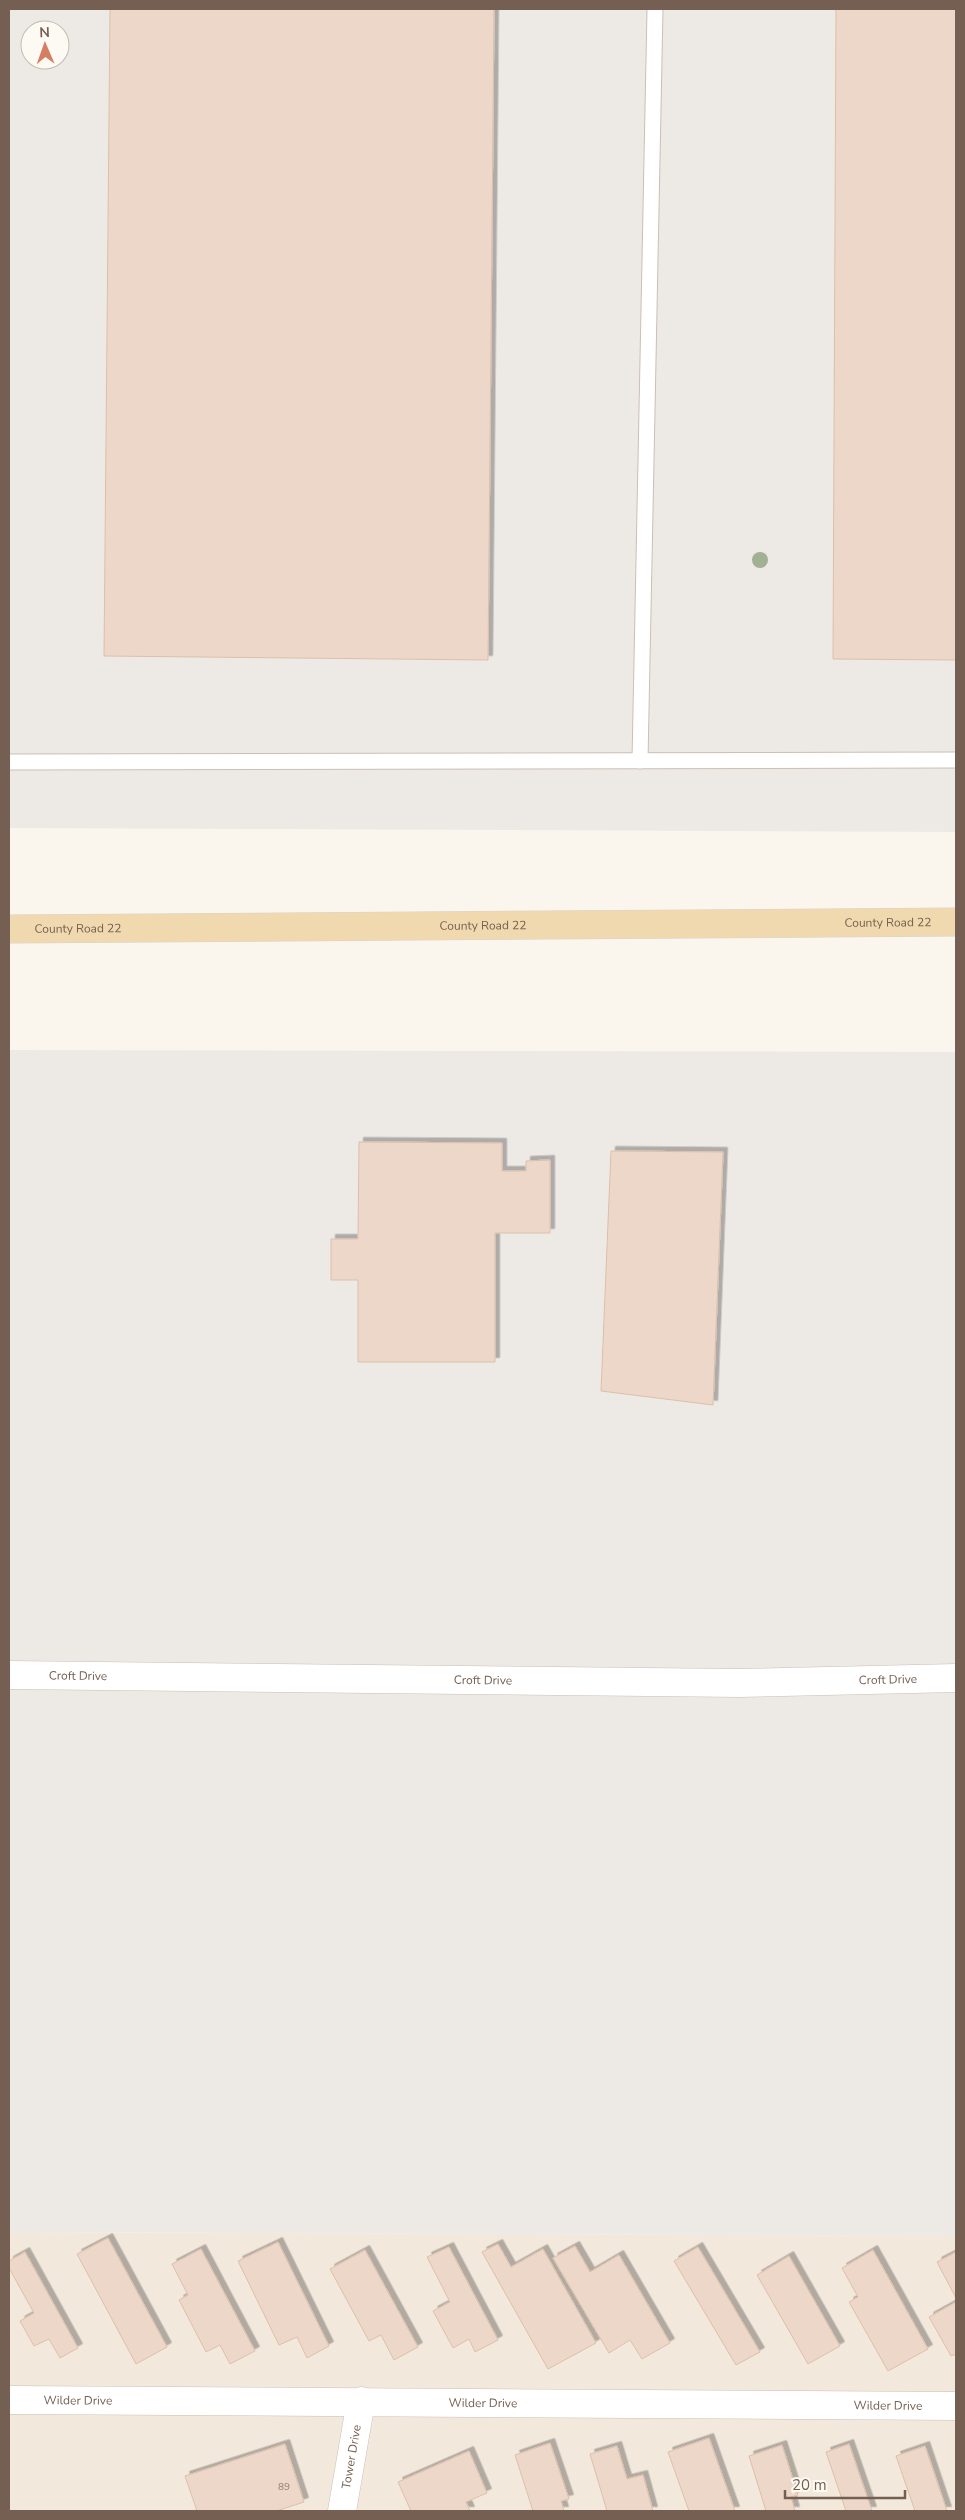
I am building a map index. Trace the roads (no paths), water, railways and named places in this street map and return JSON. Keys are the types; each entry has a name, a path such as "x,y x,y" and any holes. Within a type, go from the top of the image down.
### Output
{"main road":[{"name":"County Road 22","path":"9,929 956,922"}],"street":[{"name":"Croft Drive","path":"9,1675 739,1682 956,1678"},
{"name":"Wilder Drive","path":"9,2400 956,2406"},
{"name":"Tower Drive","path":"342,2511 361,2401"}],"lane":[{"path":"640,761 655,9"},
{"path":"9,762 956,760"}]}
